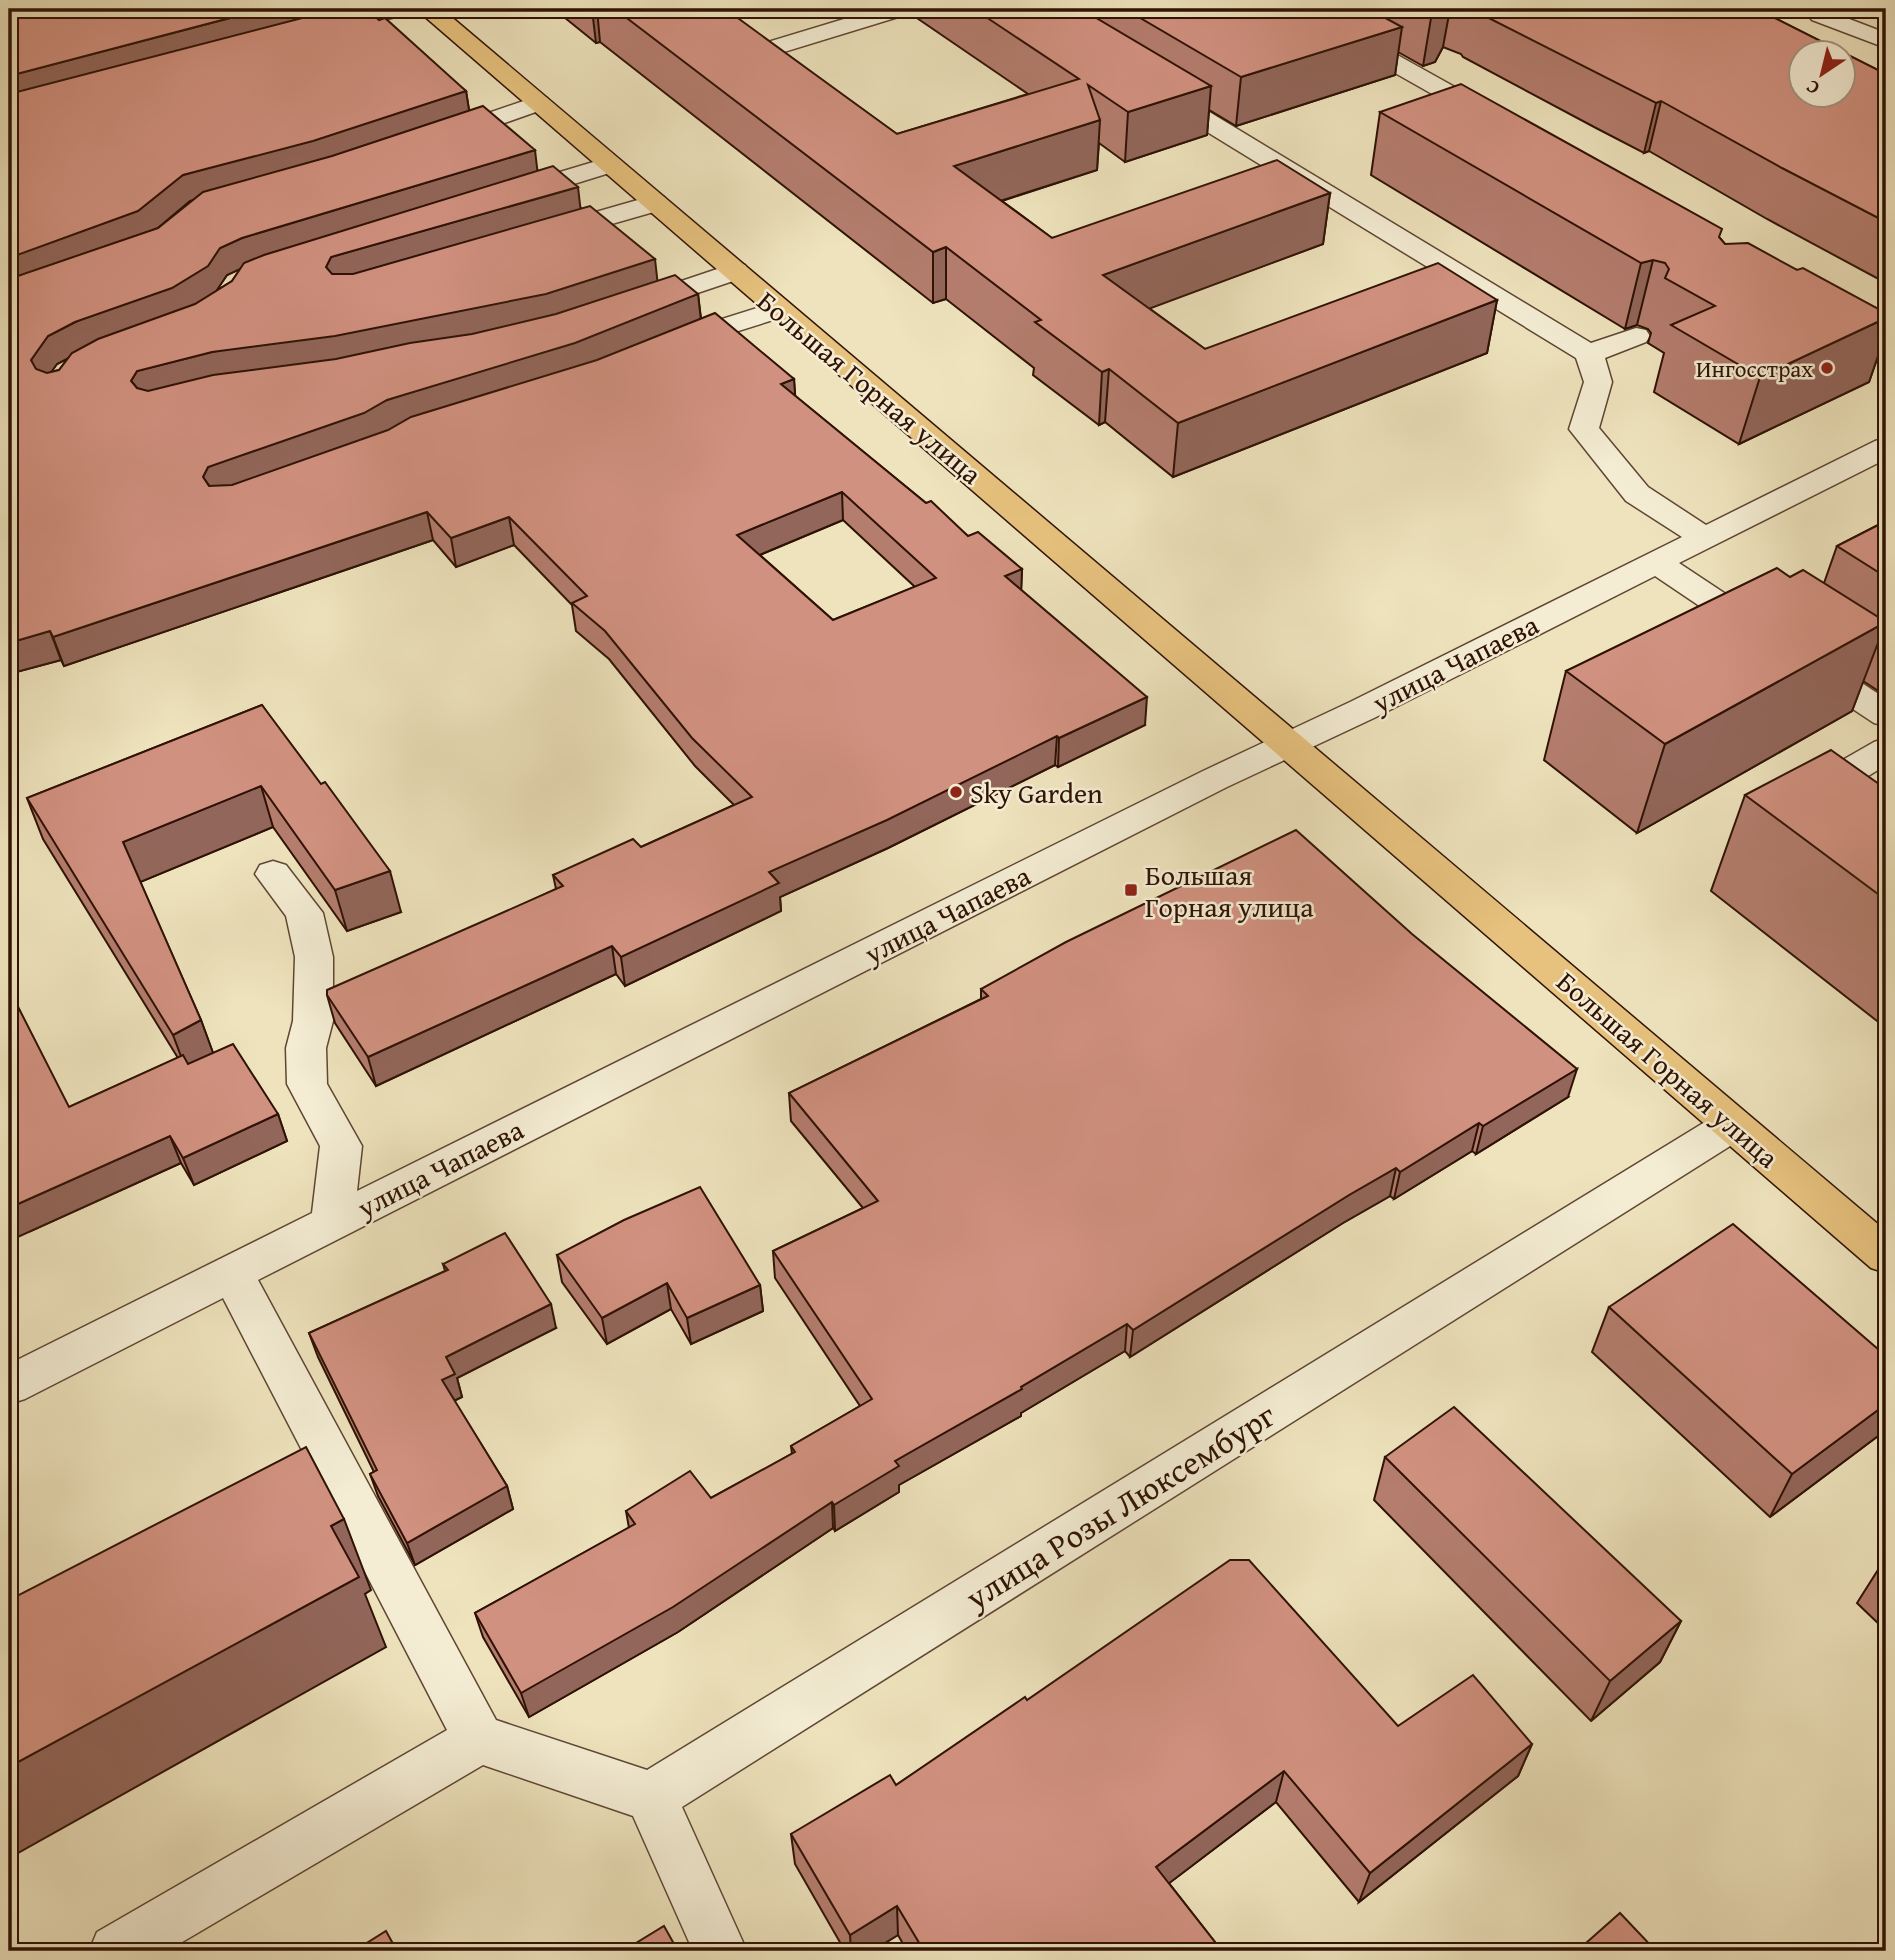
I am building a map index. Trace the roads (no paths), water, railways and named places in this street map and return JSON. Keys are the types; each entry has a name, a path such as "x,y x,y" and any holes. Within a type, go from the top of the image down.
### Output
{"main road":[{"name":"Большая Горная улица","path":"428,9 1886,1256"}],"street":[{"path":"305,34 398,9"},
{"path":"743,57 900,9"},
{"path":"1299,9 1513,129"},
{"path":"1820,15 1886,41"},
{"path":"1140,81 1589,354 1598,382 1584,429 1637,494 1705,538"},
{"path":"425,143 538,103"},
{"path":"494,201 610,165"},
{"path":"532,239 655,203"},
{"path":"622,311 735,271"},
{"path":"651,353 701,333 779,309"},
{"path":"1589,354 1636,336"},
{"name":"улица Чапаева","path":"9,1384 1886,447"},
{"path":"1656,562 1886,715"},
{"path":"1886,750 1805,798 1886,856"},
{"path":"273,874 304,914 314,957 313,1021 306,1048 307,1084 341,1146 332,1223"},
{"name":"улица Розы Люксембург","path":"651,1797 1732,1125"},
{"path":"232,1273 479,1739 651,1797 720,1951"},
{"path":"116,1951 479,1739"}],"place":[{"name":"Ингосстрах","path":"1827,368"},
{"name":"Sky Garden","path":"956,792"},
{"name":"Большая Горная улица","path":"1131,890"}]}
